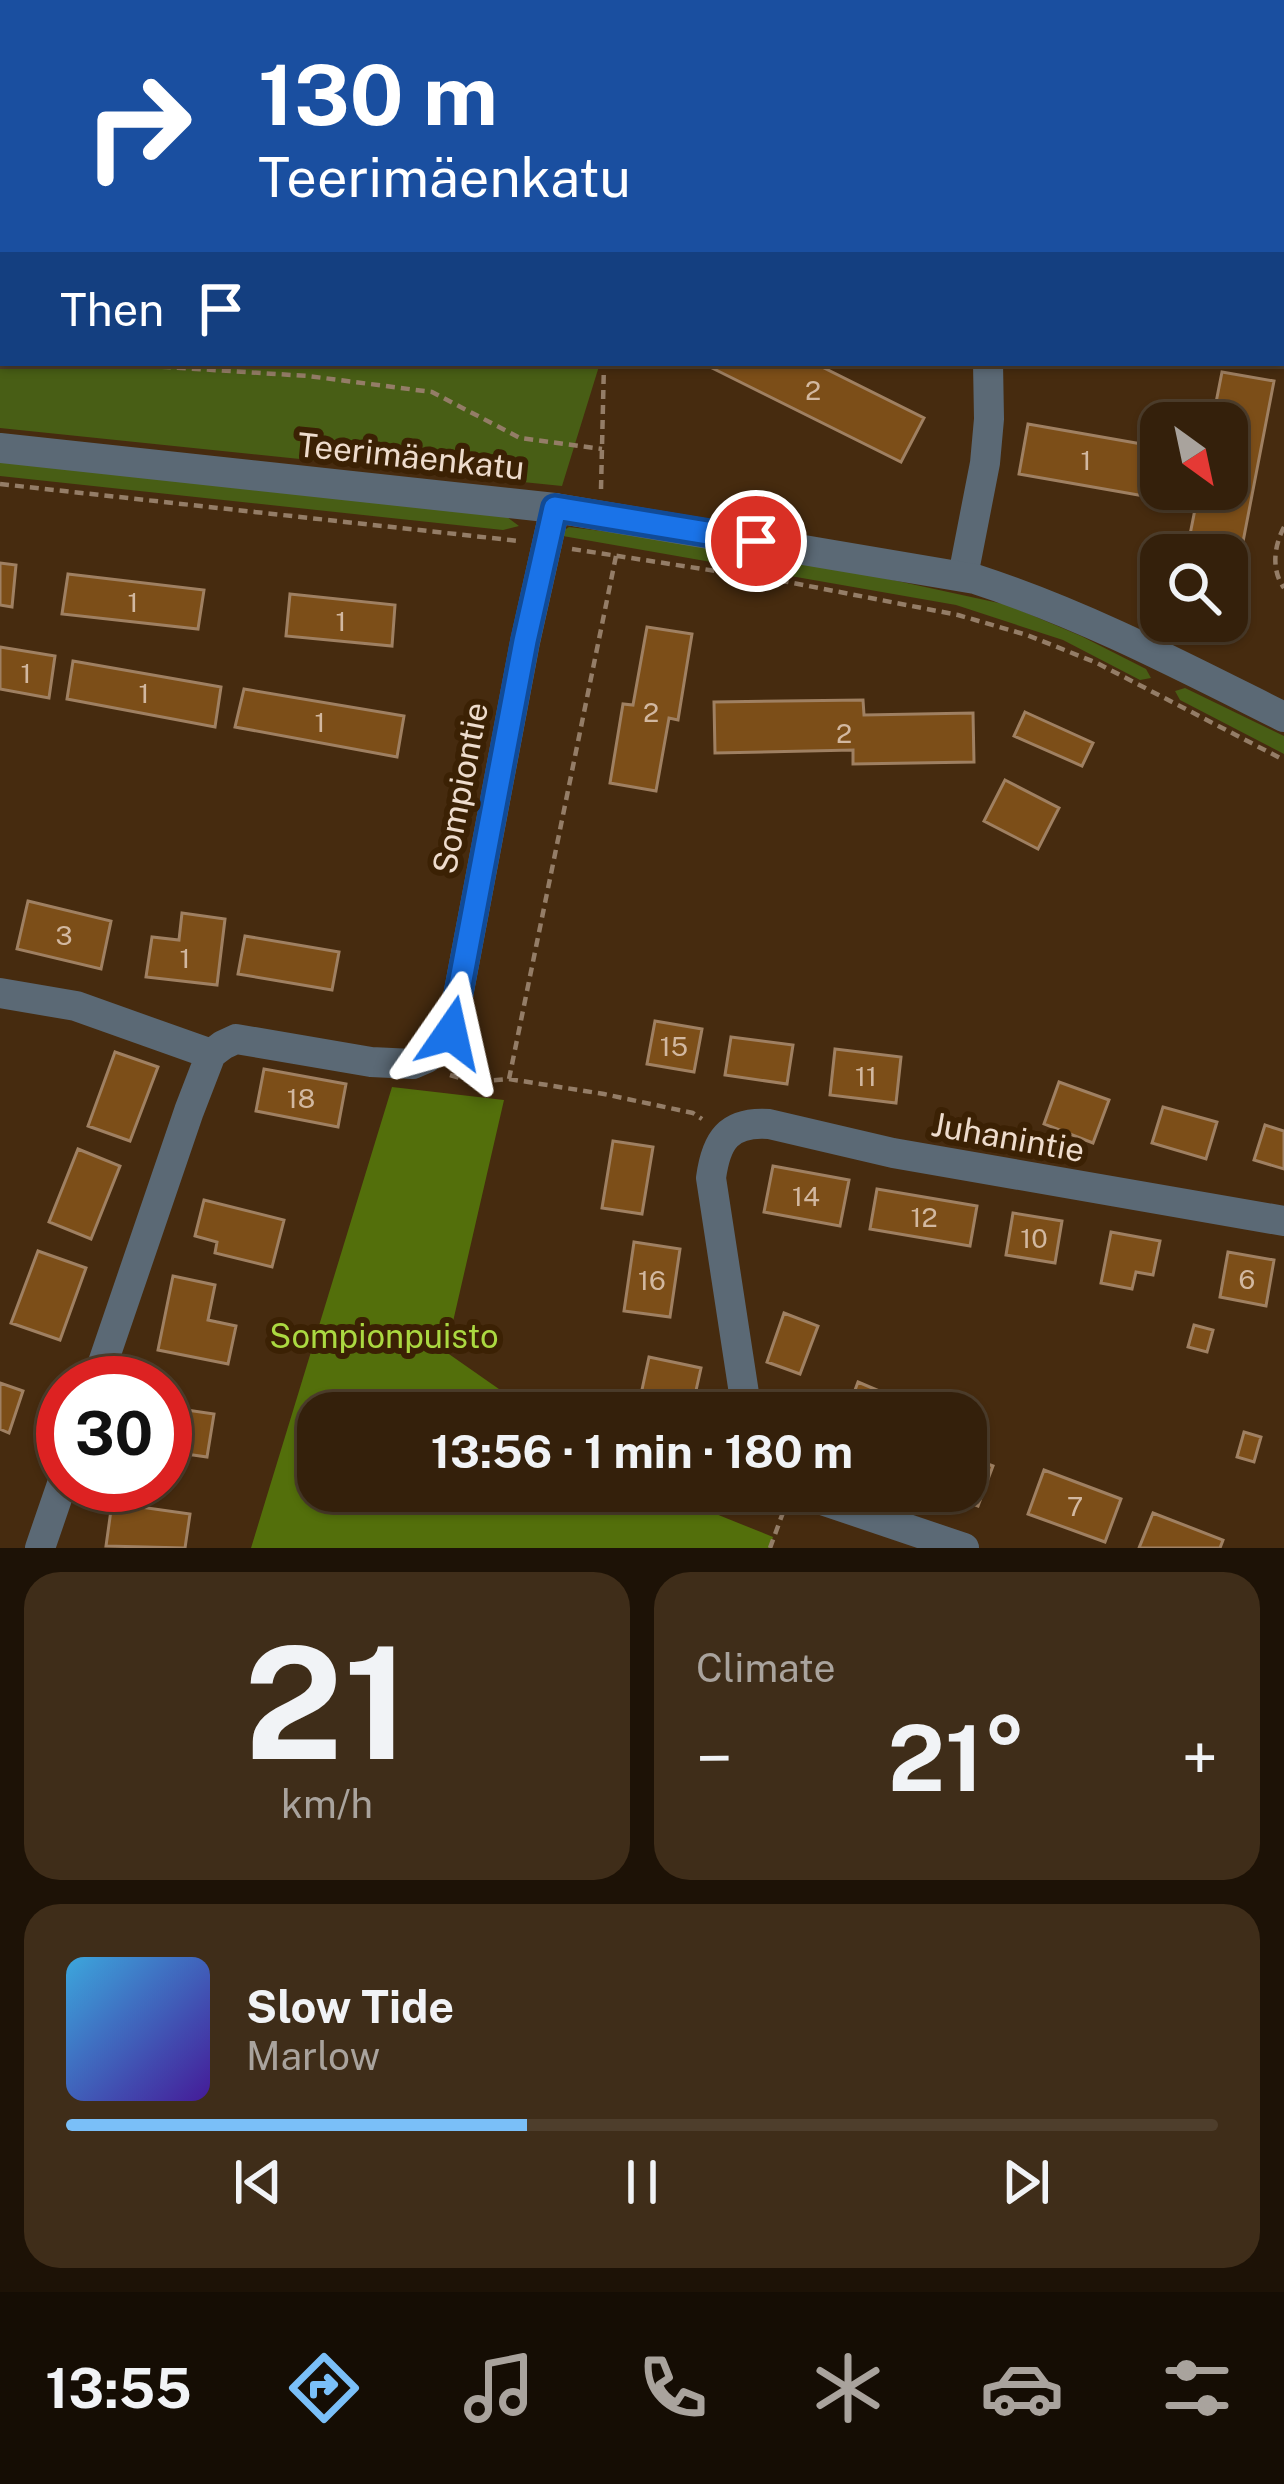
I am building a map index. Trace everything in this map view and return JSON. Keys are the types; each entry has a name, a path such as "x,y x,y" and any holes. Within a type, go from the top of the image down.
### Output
{"street":[{"path":"963,576 985,463 988,366"},
{"name":"Teerimäenkatu","path":"0,448 555,508 963,576 1038,599 1284,716"},
{"name":"Sompiontie","path":"413,1064 441,1047 451,1033 555,508"},
{"path":"0,993 76,1006 211,1054"},
{"path":"105,1356 211,1054 236,1040 371,1062 413,1064"},
{"name":"Juhanintie","path":"725,1138 751,1123 769,1124 893,1153 1284,1221"},
{"path":"725,1138 715,1150 710,1178 744,1392"},
{"path":"40,1548 52,1512"},
{"path":"858,1512 964,1548"}],"path":[{"path":"150,366 308,376 432,392 520,438 602,448"},
{"path":"600,515 604,366"},
{"path":"0,484 545,544 943,612 1027,635 1096,663 1284,760"},
{"path":"1284,527 1275,562 1284,588"},
{"path":"509,1079 616,556"},
{"path":"413,1064 473,1082 509,1079 694,1113 725,1138"},
{"path":"770,1548 788,1512"}],"green space":[{"path":"0,366 599,366 562,486 0,428"},
{"path":"0,459 503,514 519,526 503,530 0,476"},
{"path":"569,527 856,572 1008,605 1146,669 1151,678 1140,680 1063,640 956,605 557,535"},
{"path":"1185,688 1284,736 1284,754 1180,700 1175,691"},
{"name":"Sompionpuisto","path":"392,1087 504,1100 446,1352 503,1392 299,1392"},
{"name":"Sompionpuisto","path":"297,1398 297,1512 711,1512 773,1537 770,1548 251,1548"}],"building":[{"path":"708,366 820,366 924,418 901,462"},
{"path":"1222,372 1274,381 1244,534 1190,534 1195,510 1248,510 1248,402 1216,402"},
{"path":"1028,424 1140,444 1140,495 1019,474"},
{"path":"0,563 16,565 12,607 0,605"},
{"path":"68,574 204,590 198,629 62,614"},
{"path":"290,594 395,605 392,646 286,636"},
{"path":"647,627 692,634 678,720 669,718 656,791 610,783 623,704 633,705"},
{"path":"0,647 55,656 49,698 0,689"},
{"path":"73,661 221,687 215,727 67,699"},
{"path":"244,689 404,716 397,757 235,727"},
{"path":"863,700 864,715 973,713 974,762 853,764 853,750 715,753 714,702"},
{"path":"1025,712 1093,743 1082,766 1014,736"},
{"path":"1005,780 1059,808 1038,849 984,821"},
{"path":"28,901 111,921 101,969 17,949"},
{"path":"182,913 225,919 217,985 146,977 152,937 179,940"},
{"path":"245,936 339,952 332,990 238,974"},
{"path":"655,1021 702,1029 694,1072 647,1064"},
{"path":"731,1037 793,1045 787,1084 725,1075"},
{"path":"835,1049 901,1057 896,1103 830,1095"},
{"path":"115,1052 158,1067 130,1141 88,1126"},
{"path":"264,1069 346,1084 338,1127 256,1111"},
{"path":"1059,1082 1109,1100 1093,1143 1044,1124"},
{"path":"1163,1107 1217,1122 1206,1159 1152,1143"},
{"path":"1265,1125 1284,1131 1284,1169 1254,1160"},
{"path":"613,1141 653,1147 642,1214 602,1208"},
{"path":"78,1149 120,1166 91,1239 49,1222"},
{"path":"773,1166 849,1180 840,1226 764,1212"},
{"path":"877,1189 977,1206 970,1246 870,1229"},
{"path":"204,1200 284,1220 272,1267 215,1253 217,1242 195,1236"},
{"path":"1013,1213 1062,1221 1055,1263 1006,1255"},
{"path":"1111,1232 1160,1241 1153,1275 1136,1272 1132,1289 1101,1283"},
{"path":"634,1242 680,1249 670,1317 624,1311"},
{"path":"38,1251 86,1268 60,1340 11,1323"},
{"path":"1228,1252 1274,1260 1266,1306 1220,1297"},
{"path":"173,1276 215,1285 208,1320 236,1326 228,1364 158,1350"},
{"path":"784,1313 818,1326 800,1374 767,1362"},
{"path":"1194,1325 1213,1330 1207,1352 1188,1347"},
{"path":"649,1357 701,1368 696,1392 642,1392"},
{"path":"858,1382 882,1392 854,1392"},
{"path":"0,1383 23,1391 9,1433 0,1429"},
{"path":"192,1411 214,1414 207,1457 192,1455"},
{"path":"1244,1432 1261,1437 1254,1462 1237,1457"},
{"path":"1044,1470 1121,1499 1105,1542 1028,1514"},
{"path":"111,1512 190,1514 185,1548 106,1546"},
{"path":"1153,1513 1223,1540 1220,1548 1139,1548"}],"route":[{"path":"451,1033 555,508 756,541"}]}
